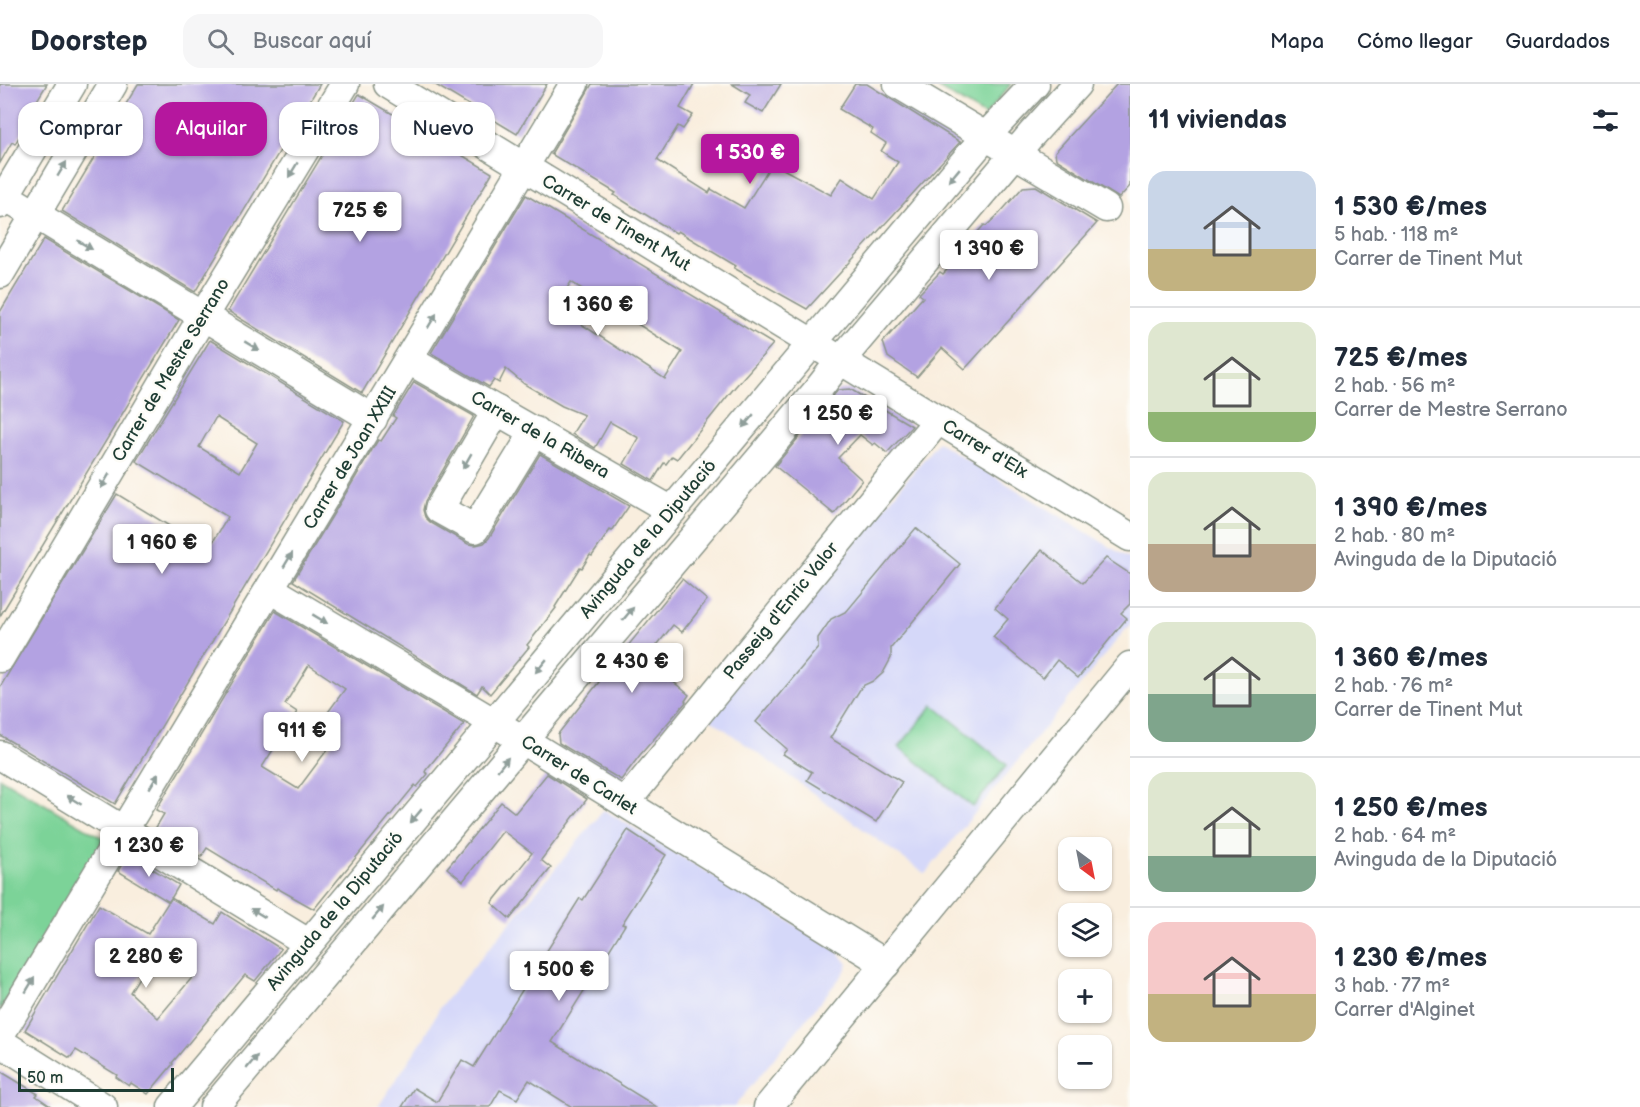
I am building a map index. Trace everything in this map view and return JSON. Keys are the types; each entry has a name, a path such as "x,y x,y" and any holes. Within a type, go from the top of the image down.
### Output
{"street":[{"path":"72,84 2,197 373,419"},
{"path":"0,274 113,84"},
{"name":"Carrer de Mestre Serrano","path":"4,642 345,84"},
{"name":"Carrer de Tinent Mut","path":"388,84 840,361"},
{"name":"Carrer de Joan XXIII","path":"0,1035 574,84"},
{"path":"898,84 1106,208"},
{"name":"Avinguda de la Diputació","path":"172,1107 985,137 1035,84"},
{"name":"Avinguda de la Diputació","path":"214,1107 840,361 1077,84"},
{"name":"Carrer de la Ribera","path":"409,360 672,511"},
{"name":"Carrer d'Elx","path":"840,361 1130,537"},
{"path":"497,410 439,509 475,529 535,431"},
{"name":"Passeig d'Enric Valor","path":"625,803 938,420"},
{"name":"Carrer de Carlet","path":"270,589 523,740 886,964"},
{"path":"768,1107 1130,666"},
{"path":"0,755 308,943"},
{"path":"0,1042 103,1107"}],"shaded area":[{"path":"938,442 1130,559 1130,624 925,874 709,718"},
{"path":"604,810 837,950 848,964 844,973 734,1107 378,1107 424,1038 440,1007"}],"green space":[{"path":"932,84 1011,84 985,116"},
{"path":"933,705 1007,765 973,807 899,747"},
{"path":"0,778 106,840 0,1010"}],"building":[{"path":"0,84 47,84 36,102 18,102 18,139 15,144 12,142 0,163"},
{"path":"138,84 320,84 309,102 279,102 279,152 195,292 62,211 95,156 143,156 143,102 127,102"},
{"path":"434,84 547,84 517,134 495,121 495,102 464,102"},
{"path":"592,84 694,84 680,108 693,115 683,129 678,126 657,160 709,193 711,189 744,208 772,163 831,195 842,178 874,199 898,162 881,151 886,143 871,133 873,129 839,109 855,84 867,84 960,142 807,309 734,268 736,266 678,231 676,233 633,207 614,195 616,193 551,154"},
{"path":"732,84 781,84 763,113 745,103 750,95"},
{"path":"1117,84 1130,84 1130,186 1119,198 1056,159 1055,152"},
{"path":"359,94 372,102 354,102"},
{"path":"379,106 391,113 391,156 463,156 492,173 362,393 228,311 322,156 379,156"},
{"path":"1036,186 1097,223 965,369 942,348 917,377 888,357 883,342 923,297 919,294 940,272 943,274 973,242 971,240 984,225 986,226 999,214 1023,187"},
{"path":"526,195 773,344 677,459 672,456 666,464 664,463 653,481 624,464 639,438 610,422 595,448 572,434 584,415 562,406 524,384 506,369 499,383 494,380 489,387 431,353","holes":["571,282 682,352 665,379 555,307"]},
{"path":"44,239 179,320 0,616 0,312"},
{"path":"210,340 344,421 115,804 0,735 0,687 117,494 184,535 187,530 211,545 228,517 136,461","holes":["216,417 257,443 240,472 199,447"]},
{"path":"414,382 474,416 425,501 423,510 425,517 431,523 468,544 484,543 540,454 629,506 592,556 590,555 582,568 580,567 556,608 527,645 529,647 490,694 482,686 477,694 293,581 378,440 381,441 396,418 393,416"},
{"path":"850,389 912,426 887,453 860,435 838,458 862,480 834,514 775,466 838,390"},
{"path":"916,528 960,564 891,648 891,658 883,673 862,686 830,738 902,782 876,822 807,780 812,772 783,754 787,749 756,722 818,648 818,638 831,619 847,611"},
{"path":"1042,550 1083,583 1106,558 1130,574 1130,604 1121,613 1127,618 1078,678 1057,660 1043,678 993,637 1008,619 995,608"},
{"path":"682,579 707,600 682,632 673,625 646,659 689,695 686,702 621,780 559,743 558,734 599,682 597,680 601,674 621,650 623,652"},
{"path":"275,611 464,724 426,770 428,774 417,787 415,785 314,909 277,888 276,890 207,848 201,857 155,829 164,814 156,810","holes":["309,665 345,689 315,730 333,742 298,789 262,767 297,712 285,704"]},
{"path":"547,774 587,799 541,860 551,868 510,919 492,903 532,853 503,831 463,881 447,868 501,802 515,813"},
{"path":"628,830 666,855 552,1042 657,1107 572,1107 529,1080 517,1099 500,1090 490,1107 402,1107 414,1088 437,1102 462,1060 474,1067 580,898 583,900"},
{"path":"128,854 179,885 169,902 118,871"},
{"path":"171,898 215,924 222,912 281,949 255,981 245,975 148,1094 131,1083 129,1086 116,1077 117,1075 76,1050 70,1058 25,1030 99,905 148,934","holes":["157,954 161,956 163,954 196,973 158,1018 130,992 152,956 155,958"]},
{"path":"0,1071 38,1094 36,1096 52,1107 0,1107"}]}
